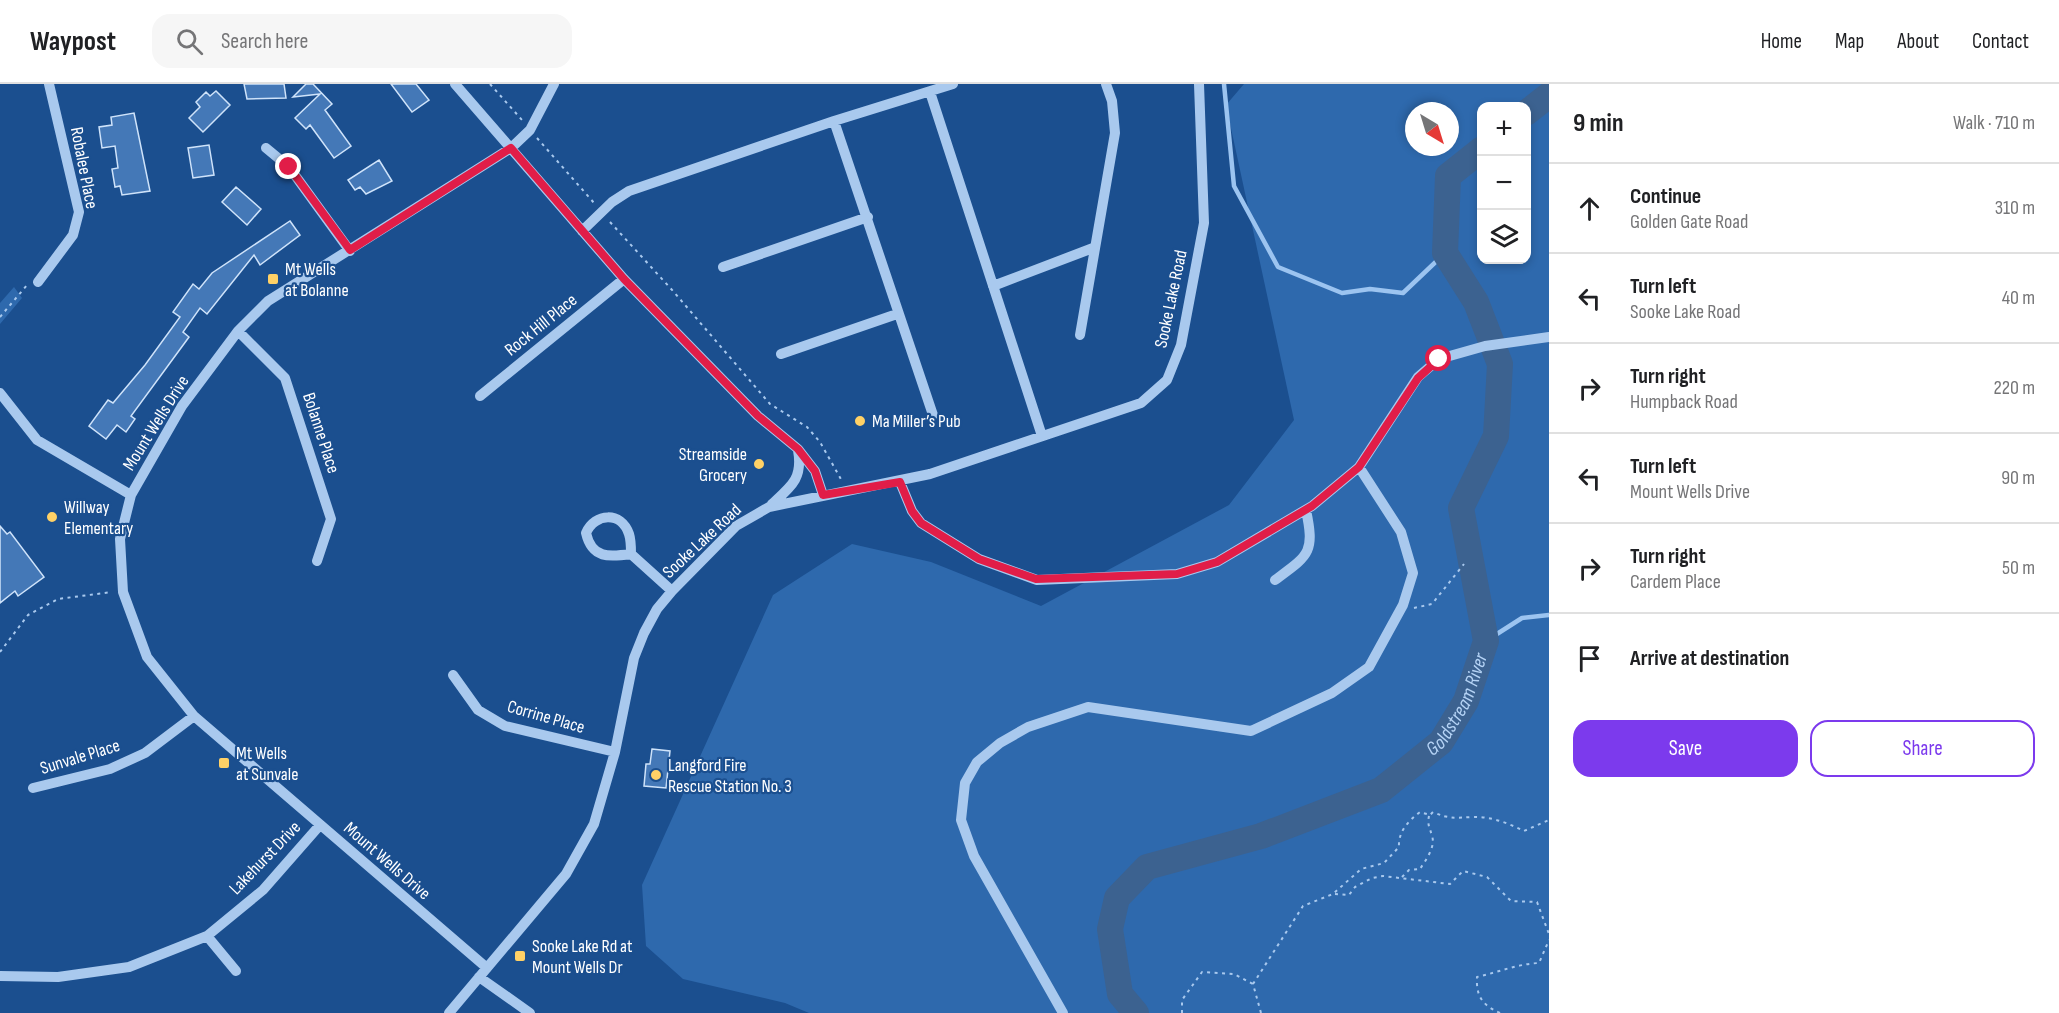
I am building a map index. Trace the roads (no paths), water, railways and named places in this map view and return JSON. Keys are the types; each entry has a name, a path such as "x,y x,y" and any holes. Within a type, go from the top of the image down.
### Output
{"street":[{"name":"Robalee Place","path":"38,282 73,235 79,212 49,84"},
{"path":"455,84 624,279 758,416 798,449 815,471 823,495"},
{"name":"Mount Wells Drive","path":"530,1013 194,716 147,657 123,592 120,539 131,495 182,406 238,331 268,301 511,148 530,130 554,84"},
{"path":"582,231 629,191 834,121 952,84"},
{"path":"1080,334 1093,248 1115,133 1112,101 1106,84"},
{"name":"Sooke Lake Road","path":"449,1013 566,874 594,824 615,752 634,658 657,609 736,526 769,507 900,482 1141,403 1167,380 1181,345 1204,223 1200,84"},
{"path":"930,92 1042,436"},
{"path":"834,121 868,216 897,314 933,415"},
{"path":"266,148 289,167 350,250"},
{"path":"723,267 868,216"},
{"path":"993,286 1093,248"},
{"name":"Rock Hill Place","path":"480,396 624,279"},
{"path":"781,354 897,314"},
{"name":"Bolanne Place","path":"238,331 285,378 332,519 317,561"},
{"path":"900,482 912,511 921,523 979,559 1036,579 1177,574 1217,562 1306,510 1359,467 1426,368 1454,353 1549,337"},
{"path":"0,393 37,440 131,495"},
{"path":"769,507 797,479 801,465 798,449"},
{"path":"1063,1013 974,856 961,820 965,783 977,762 1000,743 1028,727 1088,707 1251,731 1332,693 1369,666 1403,605 1413,573 1401,532 1359,467"},
{"path":"1275,580 1300,562 1310,548 1311,535 1306,510"},
{"path":"632,554 603,556 594,551 586,533 590,523 599,517 617,519 625,526 630,536 632,554 672,591"},
{"name":"Corrine Place","path":"453,675 478,710 505,726 615,752"},
{"name":"Sunvale Place","path":"33,788 110,768 136,757 194,716"},
{"name":"Lakehurst Drive","path":"0,976 58,977 129,967 207,936 263,890 320,825"},
{"path":"207,936 236,971"}],"waterway":[{"path":"1224,84 1234,186 1278,267 1342,293 1370,289 1403,293 1445,253"},
{"name":"Goldstream River","path":"1531,109 1549,95"},
{"name":"Goldstream River","path":"1136,1013 1120,994 1110,929 1117,898 1147,867 1261,836 1381,790 1441,742 1466,701 1486,641 1461,508 1496,436 1500,364 1476,302 1445,253 1448,176 1477,153"},
{"path":"1486,641 1522,618 1549,615"}],"place":[{"name":"Mt Wells at Bolanne","path":"273,279"},
{"name":"Ma Miller’s Pub","path":"860,421"},
{"name":"Streamside Grocery","path":"759,464"},
{"name":"Willway Elementary","path":"52,517"},
{"name":"Mt Wells at Sunvale","path":"224,763"},
{"name":"Langford Fire Rescue Station No. 3","path":"656,775"},
{"name":"Sooke Lake Rd at Mount Wells Dr","path":"520,956"}]}
